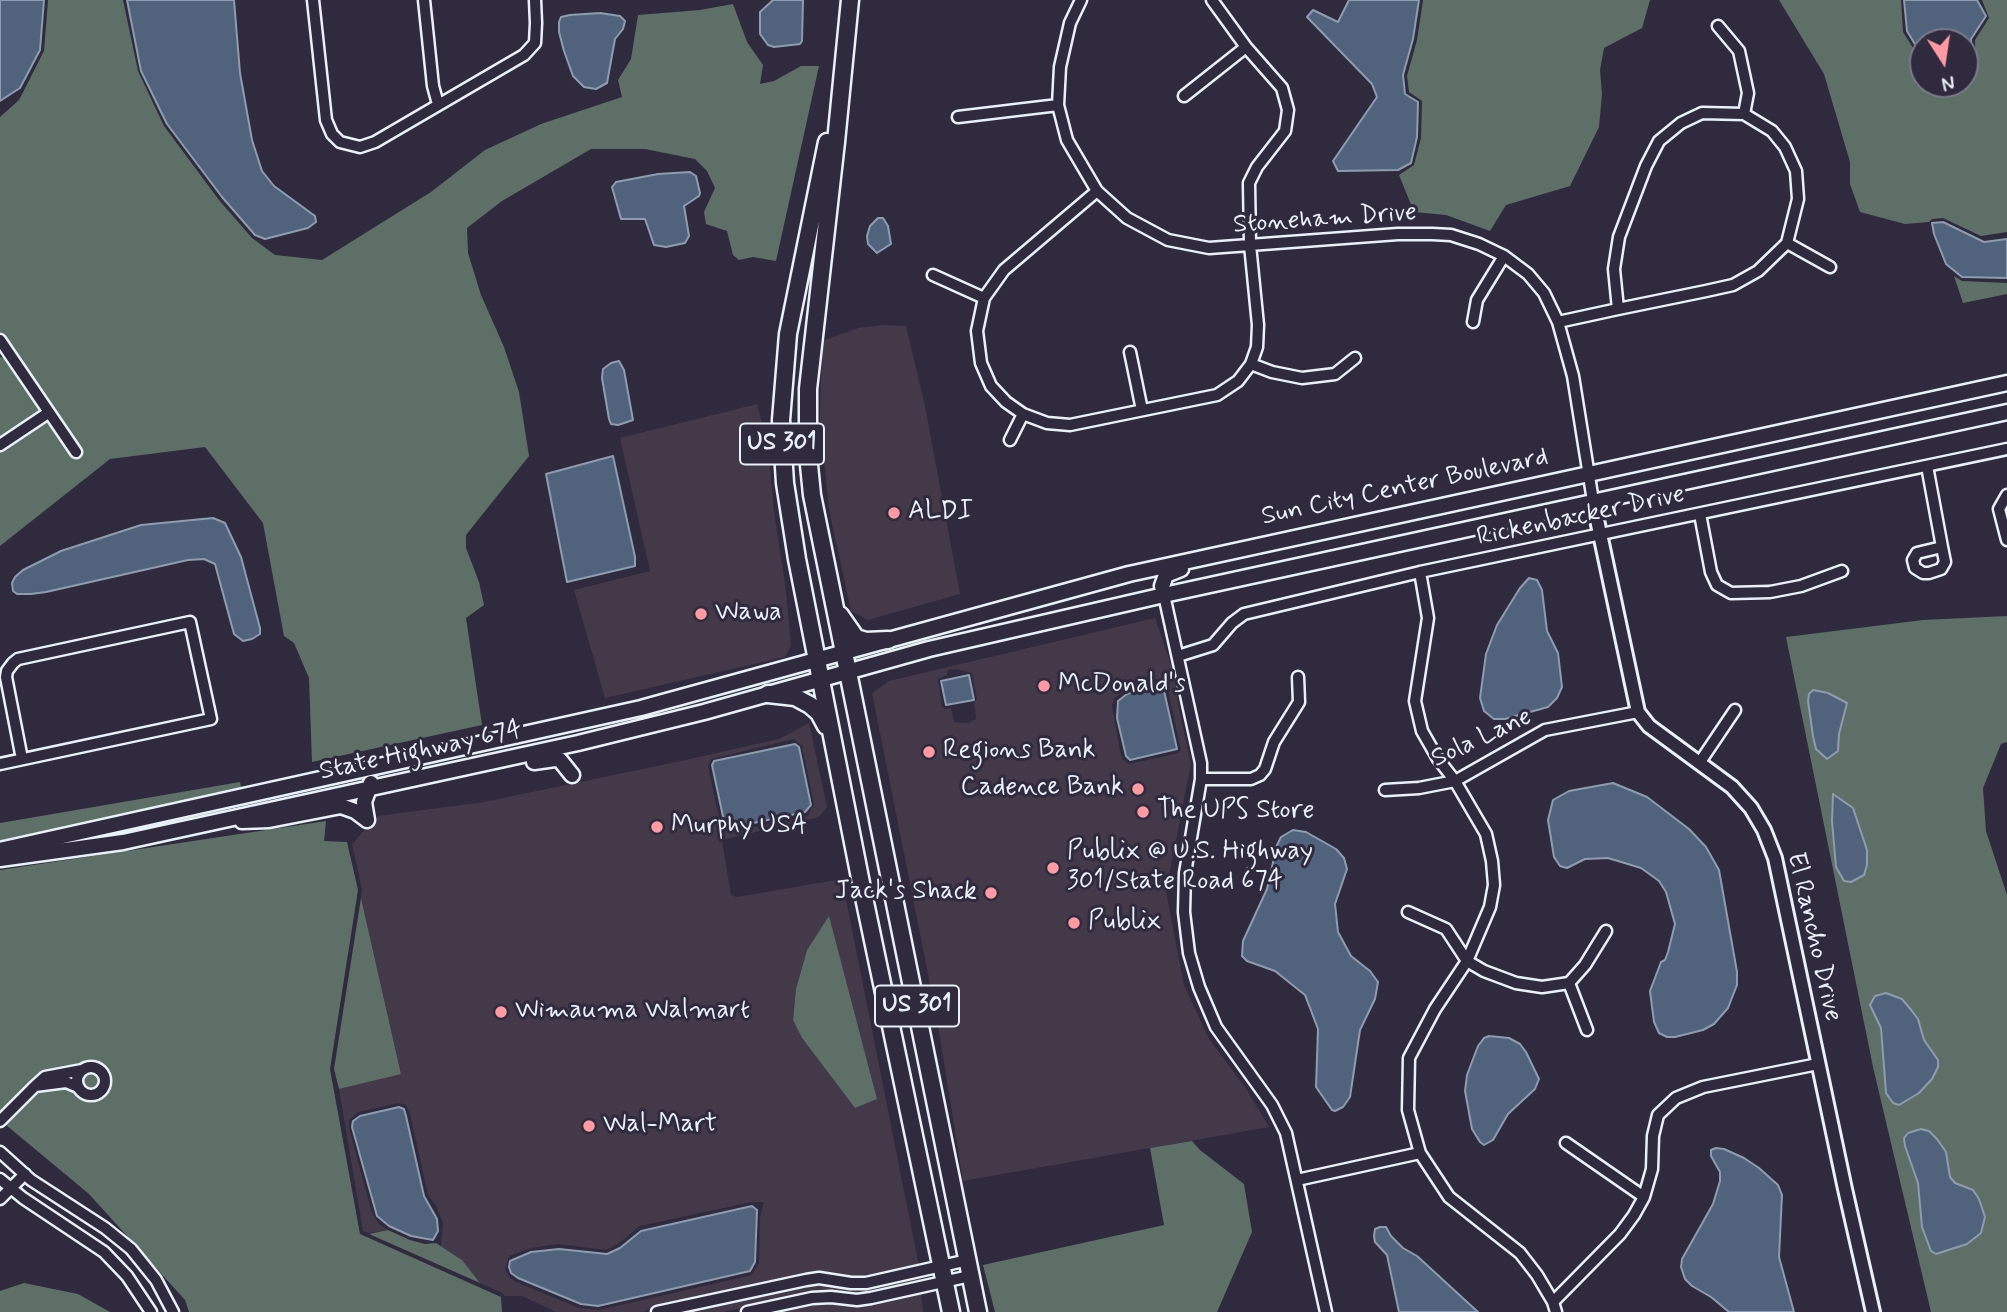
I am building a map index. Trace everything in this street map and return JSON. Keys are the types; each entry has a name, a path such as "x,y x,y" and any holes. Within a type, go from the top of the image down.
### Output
{"main road":[{"name":"US 301","path":"850,0 813,333 807,420 812,495 978,1312"},
{"name":"US 301","path":"842,71 792,309 782,389 785,483 832,737 951,1312"},
{"name":"Sun City Center Boulevard","path":"819,660 1129,574 2007,383"},
{"name":"Sun City Center Boulevard","path":"848,672 929,649 1164,595 2007,412"},
{"path":"1164,595 1162,586 1166,575 1181,569 1279,547 1307,534"},
{"path":"834,603 856,638 866,641 888,640"},
{"name":"State Highway 674","path":"0,850 522,736 641,708 819,660"},
{"name":"State Highway 674","path":"0,859 123,842 446,772 582,742 848,672"},
{"path":"768,694 795,697 810,705 819,713 832,737"},
{"path":"367,820 364,806 368,789 374,780 497,749 522,736"},
{"path":"446,772 469,774 555,759 565,764 572,775 574,753 582,742"},
{"path":"367,820 373,796 385,785"},
{"path":"219,820 258,822 341,806 355,811 367,820"}],"street":[{"path":"313,0 326,120 332,134 340,142 360,147 374,142 524,55 535,43 535,0"},
{"path":"424,0 433,86 438,104"},
{"name":"Stoneham Drive","path":"1082,0 1070,23 1060,67 1058,105 1067,140 1097,191 1127,218 1168,240 1209,248 1398,234 1432,234 1460,238 1504,256 1528,274 1544,293 1558,322 1573,376 1593,501"},
{"path":"1097,191 1004,270 984,298 976,331 981,363 991,386 1006,402 1023,414 1047,423 1070,425 1217,395 1238,382 1251,364 1258,347 1250,245 1249,183 1257,167 1285,131 1288,110 1282,88 1212,0"},
{"path":"1718,26 1739,51 1748,93 1744,114"},
{"path":"1184,96 1247,47"},
{"path":"958,117 1058,105"},
{"path":"1558,322 1733,285 1758,271 1787,243 1798,199 1796,171 1785,147 1772,131 1744,114 1702,113 1681,123 1659,141 1646,166 1619,237 1614,269 1618,309"},
{"path":"1787,243 1830,267"},
{"path":"1473,322 1477,300 1504,256"},
{"path":"933,275 984,298"},
{"path":"0,340 76,452"},
{"path":"1130,352 1142,410"},
{"path":"1251,364 1272,372 1302,378 1335,374 1355,358"},
{"path":"0,445 48,413"},
{"path":"1010,440 1023,414"},
{"name":"Rickenbacker Drive","path":"1178,656 1213,645 1232,623 1244,614 1420,572 2007,449"},
{"path":"1927,466 1942,547"},
{"path":"2007,495 1999,509 2007,540"},
{"path":"1593,501 1638,712"},
{"path":"1700,514 1711,572 1717,585 1731,593 1770,592 1801,586 1843,570"},
{"path":"1420,572 1428,618 1415,701 1422,731 1486,834 1494,885 1487,915 1467,961 1435,1009 1409,1058 1408,1110 1420,1153 1449,1197 1520,1253 1537,1275 1554,1307 1634,1215 1644,1197 1652,1169 1653,1136 1658,1115 1676,1098 1703,1087 1818,1064"},
{"path":"1164,595 1201,764 1201,779 1185,873 1184,912 1189,953 1199,987 1216,1027 1272,1105 1286,1133 1326,1312"},
{"path":"0,764 22,760 211,719 190,622 18,659 7,671 22,760"},
{"path":"1201,779 1251,779 1260,775 1265,769 1274,742 1299,702 1298,677"},
{"path":"1700,762 1735,710"},
{"name":"El Rancho Drive","path":"1638,712 1649,726 1700,762 1732,788 1751,808 1764,830 1775,858 1873,1312"},
{"name":"Sola Lane","path":"1385,790 1419,788 1455,781 1545,730 1638,712"},
{"path":"1408,912 1446,929 1467,961 1484,971 1516,983 1542,987 1569,984 1585,965 1606,931"},
{"path":"1569,984 1587,1030"},
{"path":"0,1121 35,1086 46,1077 96,1067 104,1073 105,1083 101,1091 93,1095 84,1093 66,1082 35,1086"},
{"path":"78,1087 77,1078 82,1070"},
{"path":"1566,1143 1644,1197"},
{"path":"0,1152 25,1174 105,1228 131,1249 156,1280 173,1312"},
{"path":"1297,1180 1420,1153"},
{"path":"0,1199 25,1174"},
{"path":"0,1179 104,1252 127,1276 151,1312"},
{"path":"747,1312 812,1298 872,1298 969,1268"},
{"path":"657,1312 819,1278 866,1283 943,1274 969,1268"}],"shaded area":[{"path":"906,326 925,406 960,594 868,620 851,611 829,510 820,419 822,341 858,328"},
{"path":"757,404 768,445 791,646 785,657 605,698 574,590 650,571 620,438"},
{"path":"1155,618 1174,673 1191,764 1166,891 1184,985 1209,1039 1245,1087 1269,1127 963,1181 937,1019 872,693 889,681","holes":["948,670 972,673 977,699 974,704 976,719 968,723 954,722 951,708 942,707 938,679 947,675","1156,679 1167,685 1181,751 1129,764 1123,760 1120,751 1112,705 1115,698 1125,690"]},
{"path":"809,723 827,807 819,817 722,840 731,895 737,897 842,879 919,1266 866,1278 819,1273 805,1275 643,1312 556,1312 522,1296 505,1296 480,1283 462,1260 441,1246 443,1223 428,1195 410,1114 406,1105 398,1103 358,1112 349,1120 372,1213 379,1224 388,1230 369,1233 363,1231 339,1089 401,1073 361,898 362,889 352,844 378,816 484,802 779,739","holes":["794,739 802,746 814,804 808,816 731,832 723,830 708,766 711,759","829,917 877,1099 855,1108 802,1038 793,1020 796,989 807,950","752,1202 764,1202 760,1218 759,1263 752,1275 599,1310 579,1308 516,1282 509,1277 505,1269 509,1256 531,1248 558,1244 606,1250 640,1226"]},
{"path":"920,1276 920,1282 857,1295 811,1293 723,1312 681,1312 819,1283 867,1288"},
{"path":"921,1292 923,1312 772,1312 813,1303 858,1305"}],"green space":[{"path":"48,0 123,0 138,71 164,126 219,200 252,238 275,255 322,260 431,192 485,150 541,124 622,97 618,80 631,59 638,15 700,10 733,4 747,42 763,65 760,84 774,81 801,66 819,66 776,261 753,257 739,260 733,255 727,231 706,224 704,212 715,188 707,171 695,159 645,149 591,149 502,201 467,228 468,253 481,295 504,347 519,392 529,456 466,535 466,548 479,582 484,605 466,618 482,725 312,762 309,678 294,643 284,636 263,523 205,447 110,459 0,546 0,451 47,420 75,459 83,453 0,332 0,117 19,100 44,51"},
{"path":"1423,0 1650,0 1642,28 1604,48 1600,70 1602,94 1599,127 1570,186 1506,205 1490,231 1446,215 1414,212 1399,175 1414,165 1421,138 1422,101 1409,92 1407,76 1417,40"},
{"path":"1779,0 1901,0 1903,32 1909,42 1909,98 1979,98 1979,34 1989,18 1982,0 2007,0 2007,232 1981,236 1943,218 1905,224 1860,212 1850,184 1850,162 1824,74"},
{"path":"1954,276 1962,281 2007,283 2007,294 1963,303"},
{"path":"0,357 7,359 42,412 0,439"},
{"path":"2007,616 2007,742 2001,744 1983,788 1986,831 2007,895 2007,1312 1931,1312 1873,1067 1786,637 1923,620"},
{"path":"240,782 242,792 0,844 0,823"},
{"path":"326,821 324,841 347,842 358,890 330,1069 360,1234 501,1297 502,1312 189,1312 185,1300 89,1194 0,1120 0,870"},
{"path":"361,898 401,1074 339,1089 334,1069"},
{"path":"829,916 877,1099 855,1108 802,1038 793,1020 796,989 807,950"},
{"path":"1192,1141 1244,1184 1252,1232 1217,1312 995,1312 983,1265 1164,1225 1150,1148"},
{"path":"388,1230 410,1240 425,1244 436,1243 462,1260 480,1283 369,1234"},
{"path":"24,1283 78,1294 110,1312 0,1312 0,1291"}],"water":[{"path":"0,0 44,0 40,50 20,88 0,101"},
{"path":"127,0 234,0 240,73 252,140 262,171 274,186 315,216 316,222 308,228 265,239 255,235 222,197 167,124 141,71"},
{"path":"773,0 803,0 800,44 774,47 768,45 760,34 760,12"},
{"path":"1349,0 1419,0 1413,39 1403,75 1405,94 1418,102 1417,137 1411,163 1398,170 1338,171 1333,161 1377,97 1372,84 1307,17 1313,10 1338,22"},
{"path":"1904,0 1977,0 1986,16 1978,28 1909,28 1909,34"},
{"path":"600,13 620,16 625,21 623,29 615,39 607,83 596,89 584,87 573,76 559,32 559,22 561,17 570,15"},
{"path":"690,172 696,176 700,193 684,206 689,236 685,243 666,247 654,245 645,219 621,219 612,187 616,182 658,174"},
{"path":"878,218 883,218 888,226 891,244 877,253 868,244 867,236 870,226"},
{"path":"1943,222 1984,242 2007,239 2007,278 1962,277 1946,264 1932,223"},
{"path":"619,361 624,370 633,420 618,425 611,424 609,419 602,378 603,369"},
{"path":"613,456 635,566 567,582 546,474"},
{"path":"213,518 225,523 241,557 260,628 260,634 252,639 243,641 234,634 215,564 204,559 188,560 46,592 17,594 13,591 12,583 23,570 61,551 141,525"},
{"path":"1529,578 1537,580 1542,590 1547,631 1558,653 1562,687 1557,698 1548,707 1505,719 1494,719 1484,711 1480,698 1486,654 1497,625"},
{"path":"969,675 974,700 946,705 941,681"},
{"path":"1156,684 1163,686 1177,749 1130,760 1126,756 1117,718 1118,701 1127,694"},
{"path":"1813,690 1828,693 1847,703 1839,734 1838,751 1827,759 1816,749 1813,736 1808,701"},
{"path":"795,744 799,747 811,805 805,812 730,828 725,826 712,765 714,761"},
{"path":"1613,783 1647,797 1689,829 1706,847 1719,870 1737,985 1728,1008 1714,1024 1703,1030 1667,1037 1659,1033 1654,1022 1650,991 1661,962 1665,960 1668,952 1675,924 1666,892 1659,881 1641,868 1608,858 1585,859 1567,868 1560,866 1554,857 1548,820 1553,800 1569,791"},
{"path":"1833,794 1853,808 1867,850 1864,875 1851,882 1844,881 1836,867 1832,821"},
{"path":"1293,830 1306,832 1336,849 1344,858 1347,869 1335,904 1338,932 1351,956 1370,971 1378,982 1375,999 1360,1030 1350,1097 1343,1107 1335,1111 1316,1087 1318,1029 1305,995 1275,971 1247,961 1242,956 1243,941 1267,889 1277,845 1281,837"},
{"path":"1886,993 1902,999 1912,1011 1918,1019 1924,1040 1938,1060 1938,1067 1932,1079 1919,1093 1899,1105 1893,1103 1886,1093 1881,1028 1870,1005 1875,996"},
{"path":"1489,1036 1509,1038 1520,1044 1539,1079 1535,1089 1508,1114 1493,1140 1484,1145 1472,1129 1465,1091 1467,1075 1478,1046"},
{"path":"399,1107 404,1109 406,1116 424,1196 437,1219 438,1231 433,1240 411,1236 389,1226 377,1216 352,1127 353,1121 360,1116"},
{"path":"1921,1129 1929,1131 1937,1139 1946,1152 1950,1177 1955,1183 1973,1190 1985,1217 1981,1233 1967,1244 1936,1254 1931,1251 1922,1227 1918,1183 1904,1138 1908,1133"},
{"path":"1716,1148 1744,1158 1778,1185 1782,1195 1779,1257 1794,1312 1729,1312 1685,1279 1681,1267 1682,1259 1713,1204 1720,1181 1720,1172 1711,1156 1711,1150"},
{"path":"752,1206 757,1210 755,1262 750,1271 598,1306 581,1304 518,1278 511,1273 509,1267 510,1261 531,1252 559,1249 607,1254 620,1248 641,1231"},
{"path":"1386,1227 1403,1248 1417,1256 1478,1312 1399,1312 1387,1255 1375,1242 1375,1229"}],"place":[{"name":"ALDI","path":"894,513"},
{"name":"Wawa","path":"701,614"},
{"name":"McDonald's","path":"1044,686"},
{"name":"Regions Bank","path":"929,752"},
{"name":"Cadence Bank","path":"1138,789"},
{"name":"The UPS Store","path":"1143,812"},
{"name":"Murphy USA","path":"657,827"},
{"name":"Publix @ U.S. Highway 301/State Road 674","path":"1053,868"},
{"name":"Jack's Shack","path":"991,893"},
{"name":"Publix","path":"1074,923"},
{"name":"Wimauma Walmart","path":"501,1012"},
{"name":"Wal-Mart","path":"589,1126"}]}
